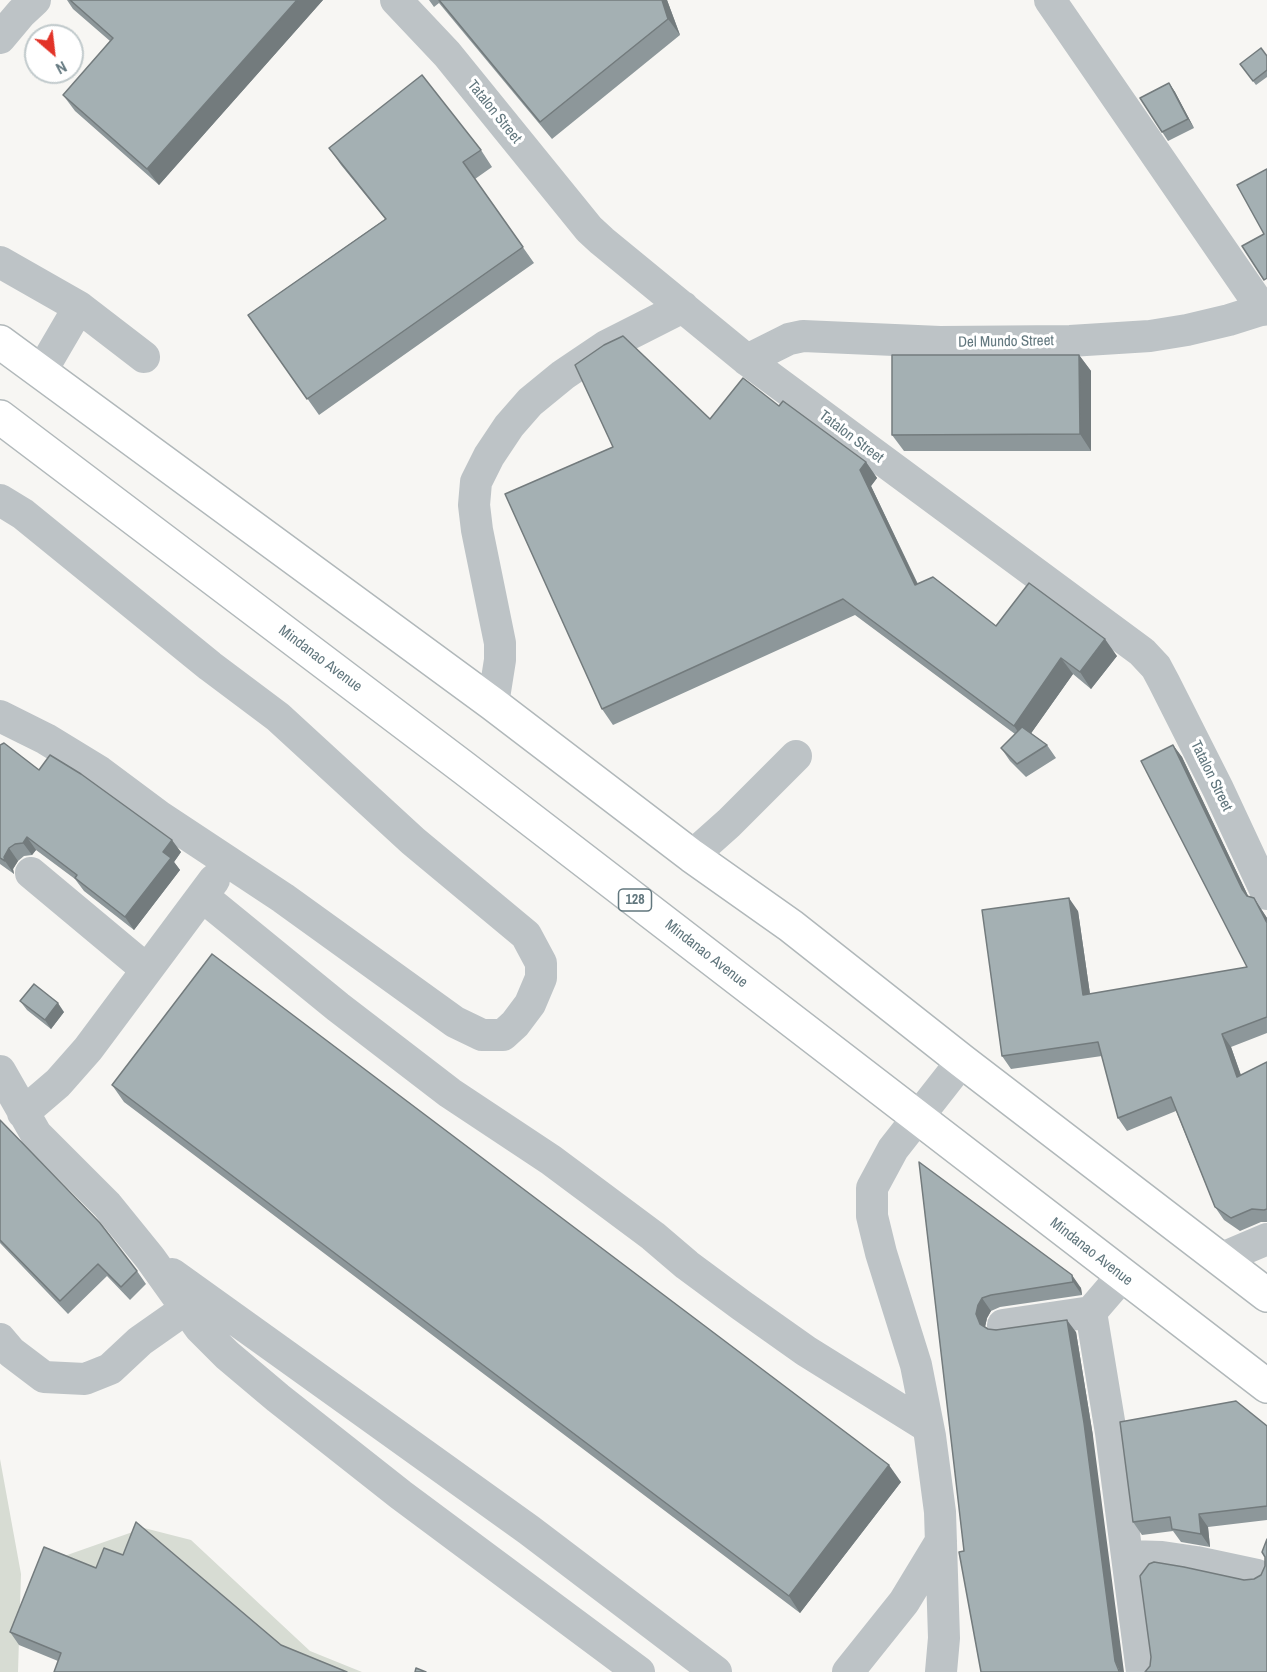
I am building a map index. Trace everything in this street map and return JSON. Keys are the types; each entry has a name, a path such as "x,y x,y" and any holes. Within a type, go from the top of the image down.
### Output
{"main road":[{"path":"0,342 493,704 692,856 790,926 1267,1295"},
{"name":"Mindanao Avenue","path":"0,417 454,761 1267,1386"}],"street":[{"path":"0,38 35,0"},
{"name":"Tatalon Street","path":"396,0 447,54 589,229 747,360 1142,652 1156,667 1164,682 1218,789 1267,894"},
{"path":"1050,0 1265,309"},
{"path":"0,262 79,307 144,357"},
{"path":"41,372 79,307"},
{"path":"493,704 500,660 500,643 477,530 474,505 476,482 489,456 509,426 538,395 606,346 683,307"},
{"name":"Del Mundo Street","path":"747,360 789,339 803,336 940,342 1070,341 1150,336 1187,330 1265,309"},
{"path":"0,500 23,514 210,666 278,717 413,841 526,935 541,963 541,978 530,1004 515,1024 503,1035 482,1035 455,1022 283,898 159,816 100,772 46,739 0,716"},
{"path":"692,856 729,823 796,756"},
{"path":"23,1113 66,1075 229,861"},
{"path":"31,873 146,969"},
{"path":"202,896 338,1007 450,1094 567,1172 653,1236 687,1266 806,1351 928,1427"},
{"path":"941,1672 944,1638 940,1512 928,1427 916,1365 881,1253 872,1216 872,1188 893,1149 962,1061"},
{"path":"0,1071 36,1134 107,1205 150,1258 200,1328 227,1355 278,1398 472,1550 639,1672"},
{"path":"1220,1259 1267,1239"},
{"path":"150,1258 529,1530 716,1672"},
{"path":"1003,1325 1091,1312 1122,1276"},
{"path":"0,1339 11,1352 44,1377 85,1379 110,1369 140,1341 187,1308"},
{"path":"1091,1312 1111,1433 1142,1672"},
{"path":"848,1672 904,1602 941,1541"},
{"path":"1128,1556 1196,1562 1257,1575"}],"shaded area":[{"path":"0,1459 21,1574 18,1672 0,1672"},
{"path":"144,1528 191,1540 310,1651 362,1672 324,1672 53,1560"}],"building":[{"path":"70,0 297,0 147,169 63,95 73,84 84,84 84,71 113,38"},
{"path":"439,0 662,0 668,19 540,122"},
{"path":"1261,48 1267,56 1267,70 1253,81 1240,64"},
{"path":"422,75 481,150 463,162 523,247 307,399 248,315 386,219 329,148"},
{"path":"1169,83 1188,119 1162,132 1140,98"},
{"path":"1267,169 1267,278 1264,280 1242,246 1264,234 1237,185"},
{"path":"623,336 710,419 743,378 779,406 783,401 866,462 860,470 915,585 933,577 996,626 1029,583 1105,639 1080,672 1061,658 1014,726 843,599 602,709 505,494 613,447 575,365 604,345"},
{"path":"892,355 1079,355 1080,434 892,435"},
{"path":"1022,727 1047,745 1017,764 1001,748"},
{"path":"4,743 39,770 50,755 81,774 172,840 163,852 171,858 125,917 75,878 77,875 27,837 23,843 9,848 4,857 5,861 0,858 0,745"},
{"path":"1173,745 1242,889 1247,896 1254,898 1267,923 1267,1017 1222,1034 1237,1077 1267,1062 1267,1209 1252,1209 1231,1218 1215,1207 1171,1097 1118,1118 1098,1042 1002,1056 982,910 1069,898 1083,995 1247,967 1141,761"},
{"path":"212,954 889,1465 789,1596 112,1085"},
{"path":"34,984 58,1003 45,1020 20,1001"},
{"path":"0,1120 100,1223 137,1271 121,1287 98,1264 60,1301 0,1240"},
{"path":"919,1162 1072,1275 1073,1282 982,1298 976,1314 980,1324 988,1329 996,1330 1067,1320 1084,1423 1115,1661 1121,1672 981,1672 959,1552 964,1551"},
{"path":"1236,1401 1267,1426 1267,1506 1199,1514 1201,1534 1172,1529 1170,1517 1133,1522 1120,1422"},
{"path":"136,1522 281,1645 347,1672 54,1672 61,1653 10,1632 44,1547 96,1568 104,1548 123,1555"},
{"path":"1267,1539 1267,1672 1145,1672 1150,1666 1151,1657 1140,1576 1149,1564 1154,1562 1244,1580 1254,1579 1261,1575 1265,1566 1265,1557 1262,1552"}]}
